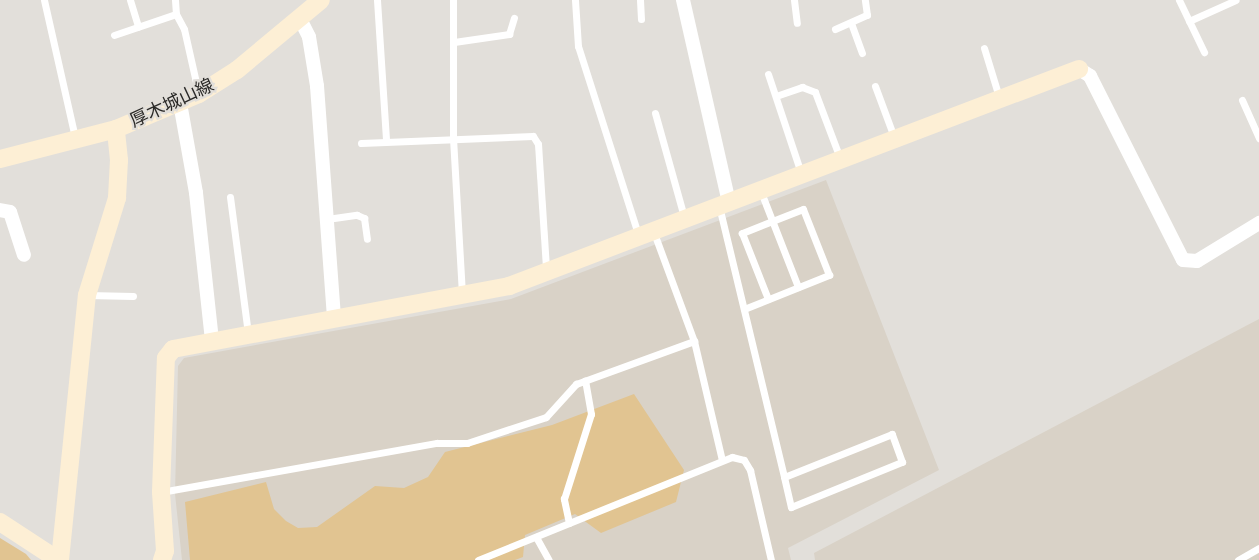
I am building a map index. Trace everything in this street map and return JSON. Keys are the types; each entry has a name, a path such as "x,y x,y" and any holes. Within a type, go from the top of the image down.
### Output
{"street":[{"name":"厚木城山線","path":"0,159 116,129 199,94 237,70 321,0"},
{"path":"683,0 724,205"},
{"path":"300,19 309,37 317,86 334,318"},
{"path":"162,560 165,551 161,492 166,358 178,346 510,286 1078,69 1090,76 1183,260 1197,261 1259,223"},
{"path":"180,103 196,193 212,340"},
{"path":"0,522 59,560 87,295 117,198 119,160 116,129"},
{"path":"0,210 10,212 24,255"}],"lane":[{"path":"44,0 75,140"},
{"path":"130,0 138,27"},
{"path":"175,0 176,14 199,94"},
{"path":"377,0 386,141"},
{"path":"453,0 453,138 462,294"},
{"path":"575,0 578,46 646,234 694,340 722,460"},
{"path":"640,0 641,19"},
{"path":"794,0 797,23"},
{"path":"836,29 867,15 865,0"},
{"path":"1179,0 1204,52"},
{"path":"1189,21 1236,0"},
{"path":"114,35 176,14"},
{"path":"454,42 509,34 514,18"},
{"path":"851,22 862,53"},
{"path":"984,48 1000,99"},
{"path":"768,74 801,175"},
{"path":"875,86 895,140"},
{"path":"776,96 802,87 815,92 841,160"},
{"path":"1242,100 1259,138"},
{"path":"655,113 685,219"},
{"path":"361,143 527,136 537,140 547,272"},
{"path":"760,191 798,287"},
{"path":"230,197 248,333"},
{"path":"724,205 744,309 791,507 902,462 892,434 784,477"},
{"path":"744,309 829,275 804,209 742,233 768,299"},
{"path":"327,219 357,215 364,218 368,239"},
{"path":"87,295 133,296"},
{"path":"161,492 426,445 467,443 546,417 576,384 694,340"},
{"path":"569,523 564,499 591,414 585,381"},
{"path":"478,560 722,460 740,457 747,465 771,560"},
{"path":"536,537 549,560"},
{"path":"1238,560 1259,548"}],"shaded area":[{"path":"826,180 939,470 788,548 791,560 182,560 175,494 178,366 184,358 511,299"},
{"path":"1259,319 1259,560 815,560 814,553"},
{"path":"634,394 684,470 676,502 601,533 575,514 525,535 523,557 515,560 190,560 185,502 266,482 274,509 286,521 298,528 317,527 375,486 404,488 428,477 445,452 552,425"},
{"path":"0,538 26,554 31,560 0,560"}]}
